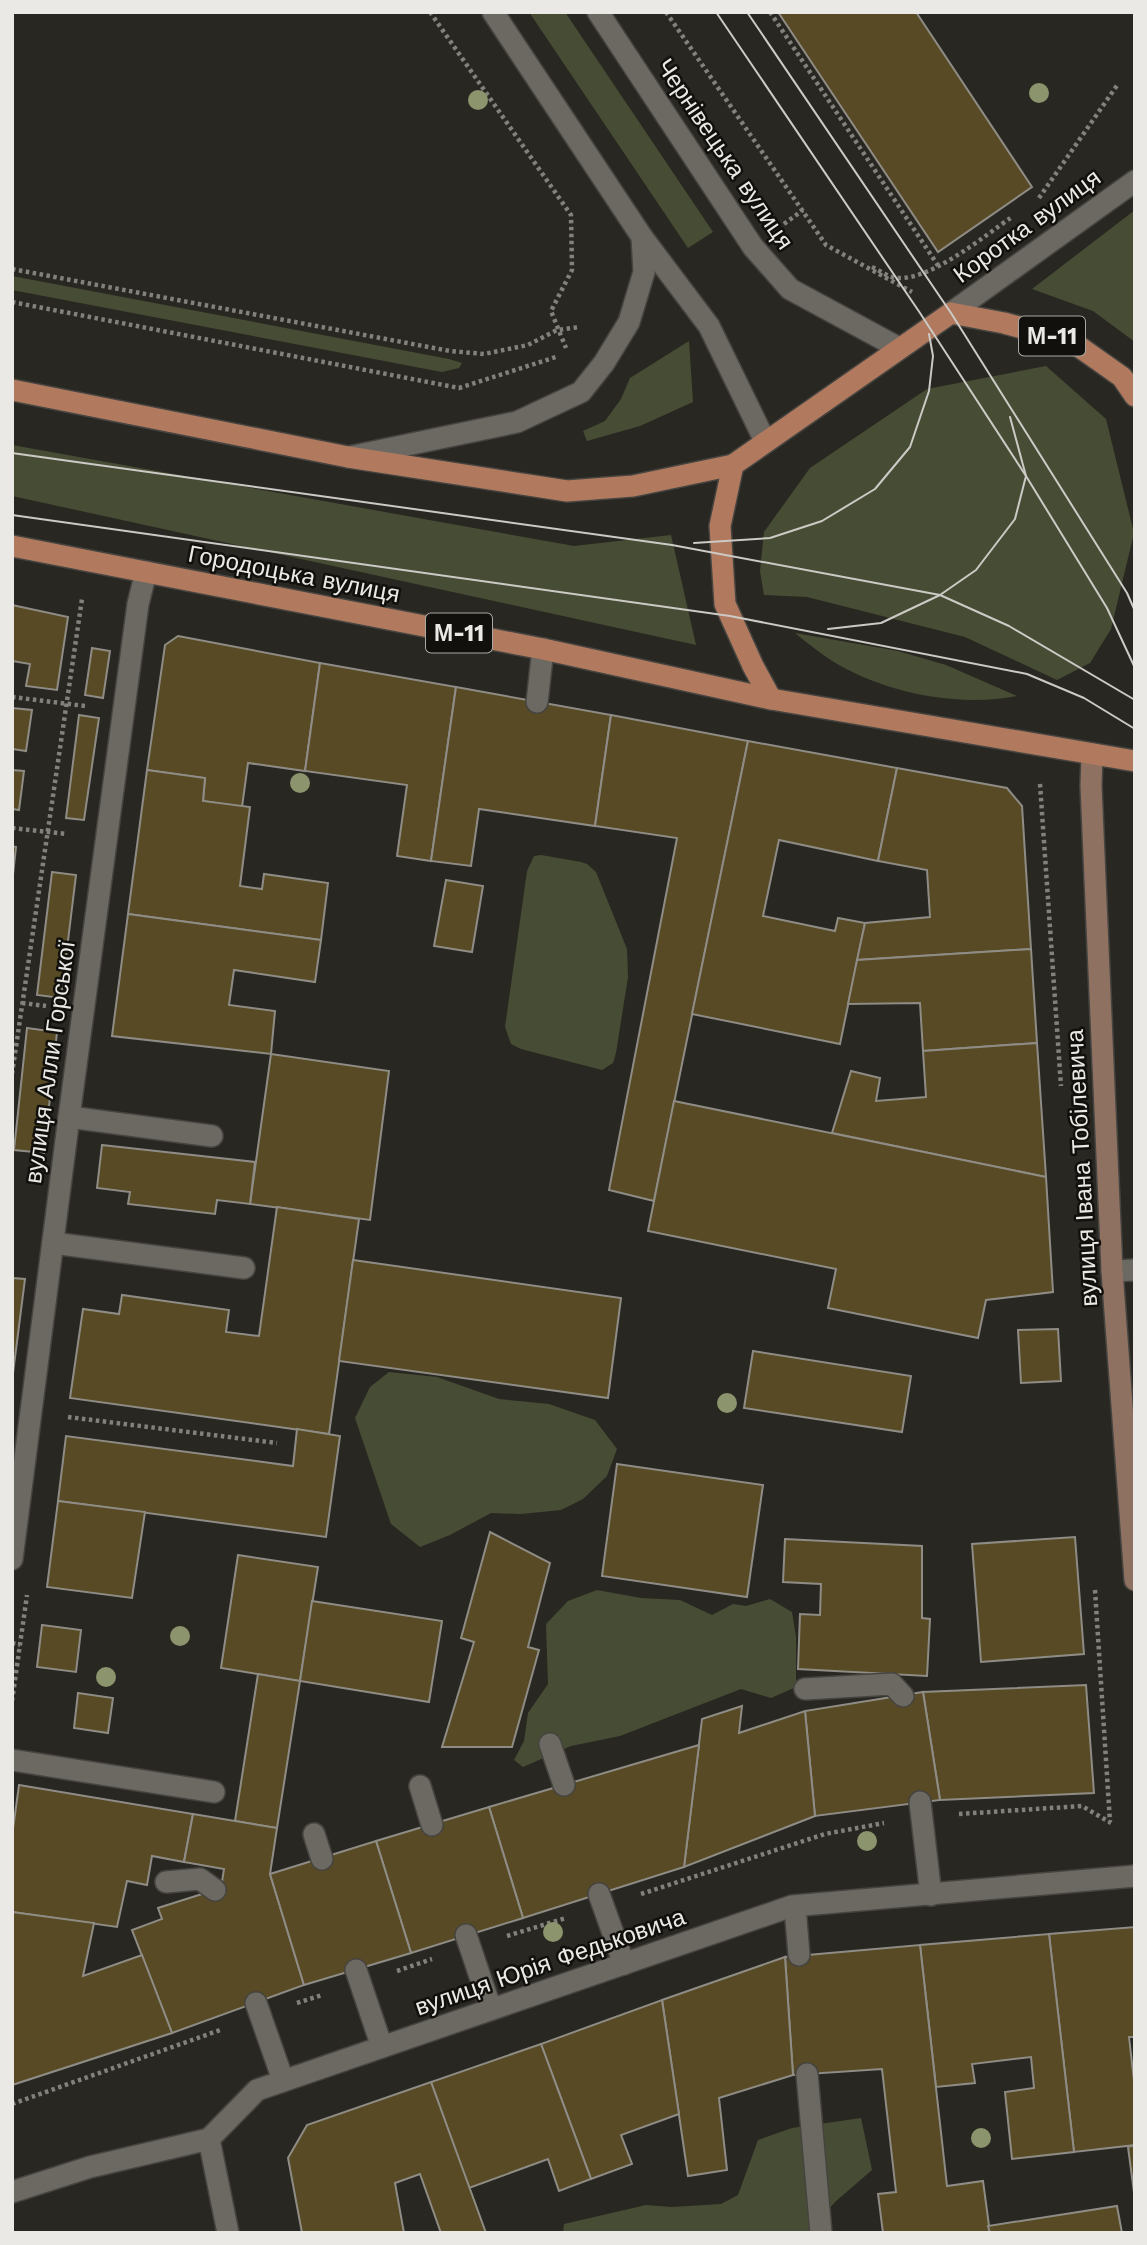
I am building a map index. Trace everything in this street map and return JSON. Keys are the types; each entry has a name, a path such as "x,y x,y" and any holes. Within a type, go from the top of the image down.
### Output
{"main road":[{"path":"12,390 348,457 566,491 633,486 733,465 951,313"},
{"name":"М-11","path":"951,313 1004,323 1071,341 1122,377 1135,396"},
{"path":"733,465 720,526 725,604 771,699"},
{"name":"Городоцька вулиця","path":"12,546 543,649 771,699"},
{"name":"М-11","path":"771,699 1135,761"},
{"name":"вулиця Івана Тобілевича","path":"1092,754 1091,786 1112,1271 1135,1580"}],"street":[{"path":"493,12 642,237 709,326 765,441"},
{"name":"Чернівецька вулиця","path":"598,12 752,247 790,289 899,348"},
{"name":"Коротка вулиця","path":"951,313 1135,181"},
{"path":"348,457 517,422 581,392 604,363 629,321 644,272 642,237"},
{"name":"вулиця Алли Горської","path":"12,1559 138,604 146,572"},
{"path":"537,702 543,649"},
{"path":"69,1117 212,1136"},
{"path":"53,1243 243,1268"},
{"path":"1112,1271 1135,1270"},
{"path":"805,1689 892,1684 903,1696"},
{"path":"550,1744 564,1785"},
{"path":"12,1760 214,1792"},
{"path":"420,1786 432,1825"},
{"path":"921,1809 931,1895"},
{"path":"314,1834 322,1859"},
{"name":"вулиця Юрія Федьковича","path":"209,2139 257,2090 795,1906 1135,1876"},
{"path":"166,1882 200,1879 215,1890"},
{"path":"601,1900 624,1964"},
{"path":"795,1906 799,1955"},
{"path":"468,1941 491,2010"},
{"path":"358,1976 382,2047"},
{"path":"258,2009 283,2080"},
{"path":"807,2074 821,2233"},
{"path":"12,2192 90,2167 209,2139 228,2233"}],"path":[{"path":"12,302 458,388 569,353 551,311 572,270 570,215 430,12"},
{"path":"666,12 826,246 951,313"},
{"path":"770,12 939,267"},
{"path":"1030,204 1041,196 1118,83"},
{"path":"826,246 894,278 923,275 1019,212"},
{"path":"12,269 436,348 485,354 528,345 557,330"},
{"path":"12,1074 83,591"},
{"path":"12,697 124,711"},
{"path":"12,828 107,840"},
{"path":"64,1417 277,1443"},
{"path":"12,2104 258,2009 358,1976 601,1900 825,1834 921,1809 1082,1806 1111,1823 1094,1580"},
{"path":"12,1643 20,1645"}],"green space":[{"path":"529,12 565,12 713,232 688,248"},
{"path":"1135,210 1135,342 1093,311 1032,289"},
{"path":"12,276 462,363 459,368 442,372 12,290"},
{"path":"689,341 693,402 640,426 587,441 583,431 605,421 621,399 630,378"},
{"path":"1046,366 1106,419 1134,533 1111,629 1090,663 1057,680 965,637 807,597 764,595 760,571 764,532 810,468 927,389"},
{"path":"12,445 574,546 671,535 696,645 12,496"},
{"path":"795,633 898,651 946,665 1017,696 949,699 925,696 880,684 839,665"},
{"path":"534,856 581,862 596,872 627,949 628,977 616,1053 613,1063 602,1070 521,1049 511,1044 505,1027 527,871"},
{"path":"389,1372 437,1377 499,1399 549,1404 595,1420 617,1449 607,1476 583,1499 561,1510 521,1514 491,1513 450,1535 420,1547 391,1524 355,1418 370,1387"},
{"path":"597,1590 641,1598 680,1600 712,1615 733,1604 746,1606 770,1599 792,1612 796,1637 796,1687 771,1698 741,1689 620,1736 571,1746 523,1767 514,1760 524,1741 528,1713 548,1684 546,1624 568,1601"},
{"path":"861,2118 872,2170 835,2202 808,2233 563,2233 564,2224 646,2205 672,2207 721,2204 738,2195 758,2140 792,2128"}],"building":[{"path":"778,12 916,12 1032,187 938,252"},
{"path":"12,605 68,617 57,690 26,686 30,664 12,661"},
{"path":"178,636 320,663 305,771 248,763 242,807 203,801 205,778 147,770 165,645"},
{"path":"92,648 110,651 103,698 85,695"},
{"path":"320,663 456,687 431,861 397,856 407,785 305,771"},
{"path":"456,687 611,715 595,826 479,809 471,866 431,861"},
{"path":"12,708 32,710 26,751 12,749"},
{"path":"79,715 99,718 84,820 66,818"},
{"path":"611,715 748,741 654,1201 609,1190 677,838 595,826"},
{"path":"748,741 897,768 878,861 779,840 763,916 835,931 838,918 865,923 840,1044 692,1014"},
{"path":"897,768 1007,788 1022,806 1031,949 857,960 865,923 930,917 927,870 878,861"},
{"path":"12,770 24,771 19,810 12,809"},
{"path":"147,770 205,778 203,801 250,807 240,886 262,889 264,874 328,883 321,940 128,914"},
{"path":"12,846 16,847 12,884"},
{"path":"52,872 76,875 61,998 37,995"},
{"path":"446,880 483,886 472,952 434,946"},
{"path":"128,914 321,940 315,982 234,970 229,1005 275,1011 271,1054 112,1036"},
{"path":"1031,949 1037,1043 923,1051 920,1003 848,1004 857,960"},
{"path":"27,1028 57,1032 44,1153 14,1150"},
{"path":"1037,1043 1046,1177 832,1133 851,1071 880,1078 876,1101 926,1097 923,1051"},
{"path":"271,1054 389,1071 370,1220 250,1204"},
{"path":"674,1101 1046,1177 1053,1292 986,1300 978,1338 828,1308 836,1269 648,1231"},
{"path":"102,1145 255,1162 250,1204 217,1200 215,1214 128,1204 130,1192 97,1188"},
{"path":"277,1207 359,1219 329,1434 70,1398 83,1309 119,1314 122,1295 229,1310 226,1332 259,1336"},
{"path":"353,1260 621,1298 608,1398 339,1361"},
{"path":"12,1278 25,1279 12,1381"},
{"path":"1058,1329 1061,1381 1021,1383 1018,1330"},
{"path":"753,1351 911,1376 902,1432 744,1408"},
{"path":"297,1429 340,1436 326,1537 58,1501 66,1436 293,1466"},
{"path":"617,1464 763,1485 747,1597 602,1576"},
{"path":"58,1501 145,1512 132,1598 47,1587"},
{"path":"490,1532 550,1563 528,1647 539,1650 512,1747 442,1747 474,1642 461,1638"},
{"path":"1075,1537 1084,1654 981,1662 972,1544"},
{"path":"785,1539 922,1546 922,1618 930,1619 927,1676 798,1669 800,1614 820,1615 821,1584 783,1582"},
{"path":"238,1555 318,1567 300,1681 221,1668"},
{"path":"312,1601 442,1621 429,1702 300,1681"},
{"path":"42,1625 81,1630 76,1672 37,1667"},
{"path":"258,1674 300,1681 277,1828 235,1821"},
{"path":"1086,1685 1094,1793 940,1800 923,1692"},
{"path":"923,1692 940,1800 815,1816 805,1711"},
{"path":"78,1693 113,1698 108,1733 74,1728"},
{"path":"742,1706 739,1733 805,1711 815,1816 684,1867 702,1719"},
{"path":"699,1745 684,1867 523,1918 489,1807"},
{"path":"19,1785 193,1814 184,1862 152,1856 147,1885 127,1881 117,1927 12,1912 12,1836"},
{"path":"489,1807 523,1918 411,1953 376,1841"},
{"path":"193,1814 277,1828 270,1874 304,1985 172,2033 132,1930 162,1919 158,1908 221,1888 224,1869 184,1862"},
{"path":"376,1841 411,1953 304,1985 270,1874"},
{"path":"12,1912 94,1923 83,1976 142,1955 172,2033 12,2085"},
{"path":"1135,1927 1135,2037 1129,2037 1135,2089 1135,2145 1074,2152 1049,1934"},
{"path":"1049,1934 1074,2152 1012,2159 1005,2092 1034,2088 1031,2057 972,2064 975,2083 936,2087 920,1945"},
{"path":"920,1945 947,2186 983,2181 990,2233 883,2233 878,2194 896,2192 882,2069 793,2075 785,1957"},
{"path":"785,1957 793,2075 719,2098 727,2170 688,2176 662,2000"},
{"path":"662,2000 679,2114 621,2135 632,2164 591,2179 541,2044"},
{"path":"541,2044 591,2179 559,2191 548,2159 469,2188 431,2082"},
{"path":"431,2082 486,2233 441,2233 420,2174 395,2183 404,2233 302,2233 288,2158 307,2125"},
{"path":"1135,2145 1135,2200 1128,2147"},
{"path":"1117,2206 1122,2233 990,2233 988,2226"}],"tram line":[{"path":"716,12 920,313 1026,476 1107,608 1135,668"},
{"path":"747,12 951,313 1127,593 1135,611"},
{"path":"694,543 770,538 822,521 875,489 910,447 929,391 933,356 929,334"},
{"path":"828,629 881,623 940,595 976,570 1015,519 1026,476 1010,417"},
{"path":"12,453 672,545 940,595 1009,626 1135,700"},
{"path":"12,515 730,616 1027,674 1084,698 1135,729"}]}
